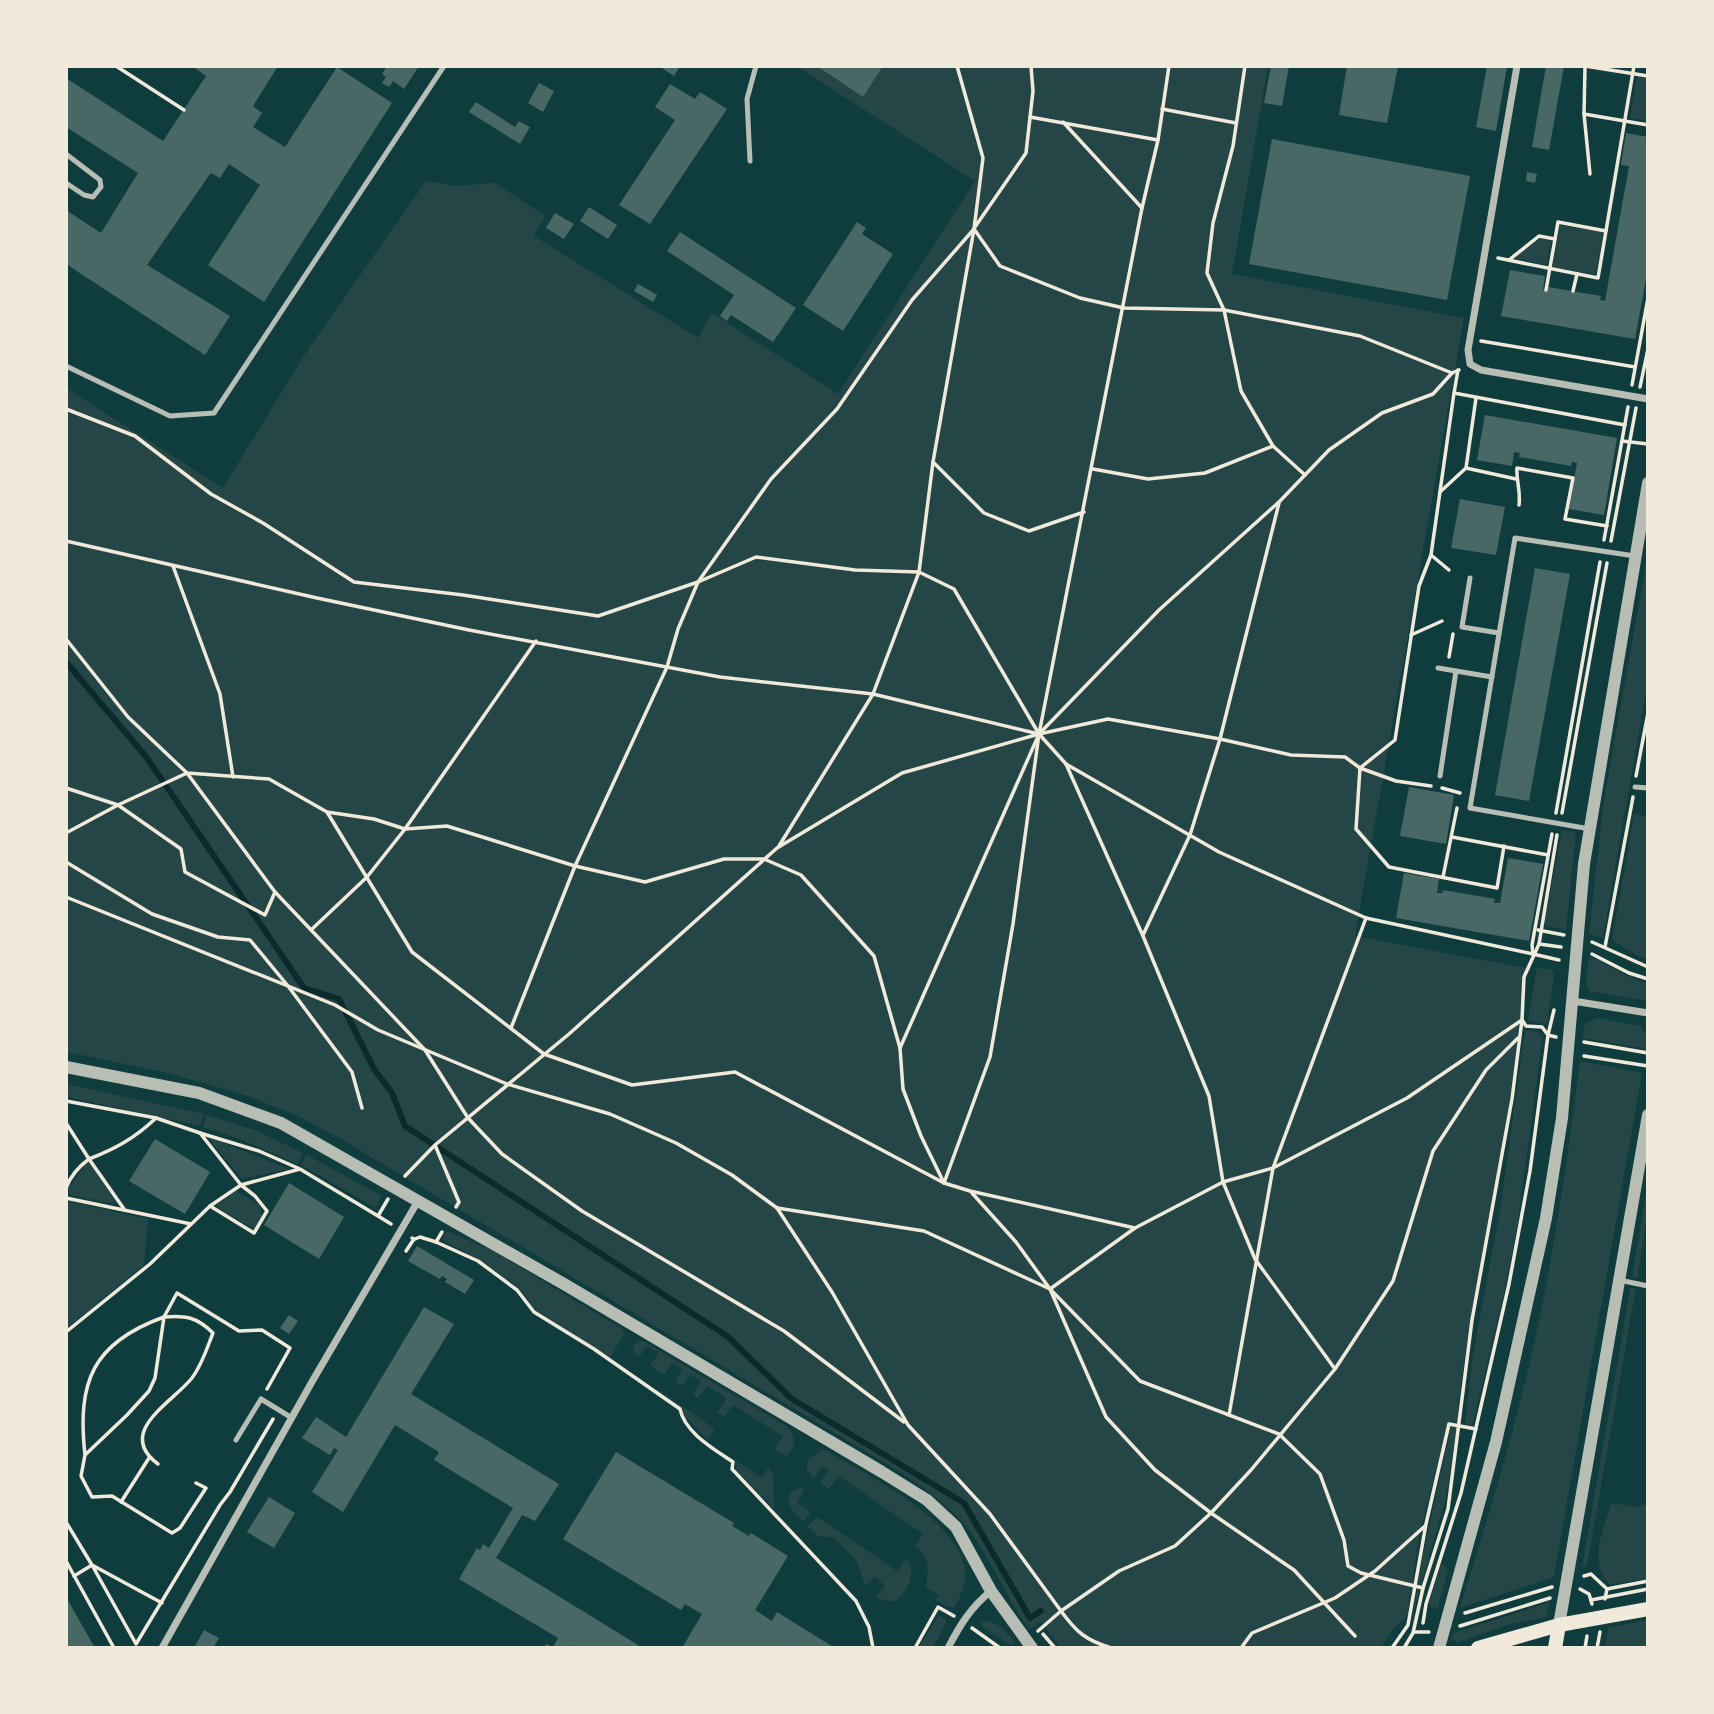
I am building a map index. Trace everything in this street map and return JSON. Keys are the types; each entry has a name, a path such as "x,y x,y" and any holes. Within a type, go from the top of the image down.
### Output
{"main road":[{"path":"1478,1647 1559,1625 1647,1609"},
{"path":"1555,1647 1559,1625"}],"street":[{"path":"1517,66 1468,349 1470,364 1481,370 1647,399"},
{"path":"1438,1647 1496,1442 1546,1218 1562,1118 1584,864 1647,483"},
{"path":"1573,1001 1647,1013"},
{"path":"66,1067 207,1095 295,1130 576,1291 927,1500 956,1527 991,1591 1032,1647"},
{"path":"1559,1625 1647,1115"},
{"path":"162,1647 418,1201"},
{"path":"948,1647 962,1621 991,1591"}],"lane":[{"path":"66,366 170,416 214,413 444,66"},
{"path":"750,161 747,99 756,66"},
{"path":"66,154 100,180 101,187 93,197 66,183"},
{"path":"1590,829 1470,808 1515,538 1635,556"},
{"path":"1470,578 1462,627 1499,633"},
{"path":"1438,668 1492,677"},
{"path":"1440,776 1456,671"},
{"path":"1634,787 1647,788"},
{"path":"1619,1280 1647,1286"},
{"path":"236,1440 261,1399 292,1418"}],"path":[{"path":"117,66 184,110"},
{"path":"778,848 873,694 919,572 933,462 974,229 983,158 957,66"},
{"path":"511,1028 575,866 667,667 678,629 698,582 771,479 837,409 912,300 974,229 1026,153 1033,92 1031,66"},
{"path":"944,1183 990,1057 1013,925 1039,734 1142,208 1158,140 1169,66"},
{"path":"1245,66 1233,146 1213,223 1207,273 1224,310 1241,391 1273,446 1305,475"},
{"path":"1590,174 1584,114 1585,66 1647,76"},
{"path":"1495,257 1598,278 1634,66"},
{"path":"1162,109 1236,123"},
{"path":"1584,114 1647,125"},
{"path":"1030,117 1158,140"},
{"path":"1062,121 1142,208"},
{"path":"1546,290 1558,222 1606,230"},
{"path":"974,229 1000,266 1080,298 1124,308 1224,310 1360,336 1452,373"},
{"path":"1509,260 1539,236 1555,239"},
{"path":"1573,291 1577,274"},
{"path":"1404,1647 1414,1632 1423,1588 1448,1509 1472,1320 1512,1100 1522,1020 1524,977 1538,944 1556,824 1606,551 1630,442 1635,367 1647,298"},
{"path":"1483,329 1481,341 1635,367"},
{"path":"1533,954 1532,945 1548,855 1569,781 1625,425 1647,349"},
{"path":"900,1048 1039,734 1159,610 1280,501 1329,450 1382,413 1433,394 1452,373 1470,364"},
{"path":"1458,370 1431,555 1419,586 1395,740 1360,768 1356,829 1389,867 1497,888 1504,846"},
{"path":"1454,393 1625,425"},
{"path":"1440,492 1466,468 1476,398"},
{"path":"66,409 135,436 211,494 263,523 354,582 463,595 598,616 698,582 756,557 855,570 919,572 954,589 1039,734 1066,764 1143,936 1209,1096 1223,1182 1255,1259 1335,1369"},
{"path":"1622,441 1647,444"},
{"path":"1093,469 1148,479 1205,473 1273,446"},
{"path":"933,462 984,513 1029,531 1084,512"},
{"path":"1466,468 1516,478"},
{"path":"1519,505 1521,492 1516,478 1517,468 1573,478 1565,519 1607,526"},
{"path":"1143,936 1190,835 1220,739 1280,501"},
{"path":"66,541 469,630 720,677 873,694 1039,734"},
{"path":"1431,555 1449,570"},
{"path":"173,566 220,694 233,777"},
{"path":"1411,635 1442,621"},
{"path":"1447,669 1454,628"},
{"path":"66,639 128,717 187,773 275,892 425,1050 468,1118 502,1154 582,1211 784,1331 908,1425 990,1514 1074,1629 1090,1641 1111,1647"},
{"path":"311,930 367,877 405,829 536,641"},
{"path":"1605,947 1647,713"},
{"path":"378,1216 395,1187 435,1145 544,1054 764,859 902,773 1039,734 1108,719 1291,755 1345,757 1360,768 1396,781 1461,791 1443,877"},
{"path":"1066,764 1219,852 1366,918 1559,960 1558,971"},
{"path":"66,833 187,773 269,779 327,812 373,819 405,829 447,826 575,866 645,882 724,859 764,859 801,875 874,956 900,1048 903,1090 944,1183"},
{"path":"66,788 118,805 181,849 185,872 265,915 275,892"},
{"path":"327,812 412,952 544,1054 632,1085 735,1072 944,1183 1135,1228"},
{"path":"1452,837 1548,855"},
{"path":"66,862 152,914 218,937 250,940 352,1072 362,1108"},
{"path":"66,897 335,1005 378,1030 507,1084 610,1114 676,1143 732,1175 777,1208 832,1292 908,1425"},
{"path":"1229,1415 1273,1168 1366,918"},
{"path":"1538,944 1598,956 1629,973 1647,979"},
{"path":"1423,1623 1426,1604 1461,1493 1509,1284 1530,1171 1555,1006"},
{"path":"1050,1289 1135,1228 1223,1182 1273,1168 1408,1098 1522,1020"},
{"path":"1055,1647 1040,1630 1061,1611 1119,1571 1175,1546 1211,1513 1251,1470 1335,1369 1393,1281 1433,1151 1486,1070 1519,1036"},
{"path":"1546,1052 1647,1066"},
{"path":"66,1101 156,1118 258,1151 300,1169 414,1239 400,1261"},
{"path":"66,1188 68,1177 79,1166 137,1136 156,1118"},
{"path":"66,1123 124,1209"},
{"path":"200,1133 241,1185 256,1196 267,1211 254,1233 210,1206"},
{"path":"66,1332 150,1264 210,1206 241,1185 300,1169"},
{"path":"970,1191 1016,1242 1050,1289 1140,1381 1279,1434 1320,1474 1343,1540 1348,1566 1361,1573 1423,1588"},
{"path":"66,1198 191,1224"},
{"path":"777,1208 924,1231 1050,1289 1106,1417 1155,1470 1211,1513 1294,1570 1354,1636"},
{"path":"436,1242 478,1261 517,1290 534,1312 594,1349 680,1409 682,1417 703,1440 733,1462 732,1469 856,1601 869,1627 873,1647"},
{"path":"85,1455 149,1391 155,1378 164,1317 177,1293 239,1331 262,1330 290,1348 261,1399"},
{"path":"158,1464 149,1458 141,1440 155,1412 191,1380 213,1333 202,1322 186,1315 164,1317 126,1334 97,1361 88,1378 83,1401 85,1455 81,1476 92,1497 112,1496 172,1533 180,1528 206,1488 196,1483"},
{"path":"136,1646 278,1410"},
{"path":"1392,1647 1408,1625 1426,1524 1449,1424 1476,1429"},
{"path":"121,1502 149,1458"},
{"path":"66,1522 136,1646"},
{"path":"1241,1647 1252,1633 1324,1603 1370,1574 1426,1524"},
{"path":"66,1562 114,1647"},
{"path":"92,1565 162,1602"},
{"path":"74,1576 92,1565"},
{"path":"1578,1578 1591,1574 1607,1589"},
{"path":"1607,1589 1647,1581"},
{"path":"1456,1616 1554,1586"},
{"path":"1577,1589 1584,1590 1591,1600 1592,1609"},
{"path":"1604,1608 1607,1589"},
{"path":"1591,1600 1647,1589"},
{"path":"1453,1628 1551,1597"},
{"path":"1408,1625 1435,1620"},
{"path":"1597,1647 1600,1629"},
{"path":"1414,1632 1431,1632"},
{"path":"1585,1647 1588,1632"}],"shaded area":[{"path":"798,67 1268,67 1232,274 1464,318 1355,936 1525,968 1510,1096 1470,1322 1457,1423 1448,1422 1420,1532 1407,1616 1395,1627 1381,1647 1060,1647 1041,1622 1029,1629 982,1549 957,1516 941,1501 897,1470 346,1142 296,1115 248,1096 168,1073 67,1052 66,388 223,488 305,354 426,181 456,186 495,183 545,216 534,236 698,338 712,313 838,394 975,181"},
{"path":"1637,76 1647,78 1647,121 1630,118"},
{"path":"1559,225 1603,232 1596,275 1553,267"},
{"path":"1539,238 1551,241 1547,265 1514,258"},
{"path":"1647,558 1647,686 1603,938 1589,934 1604,799"},
{"path":"1634,814 1647,816 1647,958 1640,957 1612,940"},
{"path":"1562,830 1576,833 1566,930 1544,925"},
{"path":"1589,957 1647,983 1647,1001 1589,991 1586,985"},
{"path":"1537,967 1552,970 1554,976 1547,1025 1528,1020"},
{"path":"1597,1018 1641,1026 1647,1037 1646,1049 1582,1038 1585,1024"},
{"path":"1525,1030 1535,1031 1543,1036 1518,1220 1506,1285 1472,1427 1465,1425 1473,1355 1501,1204"},
{"path":"1580,1061 1642,1073 1554,1577 1460,1608 1506,1454 1538,1324 1559,1212"},
{"path":"66,1084 204,1114 200,1126 67,1097"},
{"path":"206,1115 255,1130 303,1153 297,1164 245,1141 203,1127"},
{"path":"206,1136 289,1169 242,1179"},
{"path":"307,1155 382,1196 376,1208 301,1165"},
{"path":"90,1163 115,1204 70,1195 69,1189 85,1164"},
{"path":"1647,1187 1647,1218 1637,1278 1632,1277"},
{"path":"236,1191 260,1205 262,1216 254,1229 218,1208 217,1205"},
{"path":"67,1201 148,1219 144,1265 67,1328"},
{"path":"447,1231 493,1251 622,1329 624,1334 610,1358 536,1310 517,1286 478,1259 442,1240"},
{"path":"1636,1288 1587,1565 1582,1568 1630,1289"},
{"path":"638,1341 645,1342 789,1428 794,1439 790,1453 787,1456 774,1450 783,1436 733,1405 724,1417 717,1412 727,1398 707,1386 698,1398 693,1395 701,1381 690,1375 682,1386 675,1382 683,1370 673,1363 664,1375 650,1366 659,1352 647,1346 639,1357 634,1353 633,1347"},
{"path":"657,1389 715,1429 707,1440 684,1415 682,1409"},
{"path":"1451,1426 1457,1428 1445,1502 1413,1613 1423,1555"},
{"path":"823,1449 908,1500 947,1534 959,1553 965,1572 964,1586 955,1607 948,1607 936,1600 939,1595 925,1587 927,1564 915,1546 923,1534 839,1476 829,1489 820,1483 829,1471 823,1466 814,1478 806,1468 808,1460"},
{"path":"737,1461 761,1478 769,1467 773,1473 774,1508 736,1470"},
{"path":"799,1488 805,1489 797,1502 811,1512 803,1521 789,1502 789,1494"},
{"path":"1612,1503 1634,1507 1647,1504 1647,1578 1611,1585 1604,1577 1598,1557 1599,1546"},
{"path":"818,1517 897,1571 906,1559 911,1574 909,1584 899,1599 891,1602 875,1597 885,1586 875,1576 865,1586 857,1561 835,1538 818,1536 807,1526"},
{"path":"1442,1562 1448,1571 1437,1610 1429,1605"},
{"path":"1550,1602 1546,1617 1507,1625 1457,1643 1451,1638 1454,1633"},
{"path":"939,1615 945,1619 946,1624 933,1647 919,1647"},
{"path":"1647,1620 1647,1647 1605,1647 1608,1628"},
{"path":"989,1621 1000,1626 1014,1643 1010,1645 982,1626 981,1622"}],"building":[{"path":"192,66 278,66 253,106 262,113 253,127 285,147 337,67 392,103 264,302 208,265 260,185 229,164 220,178 210,174 147,265 230,316 205,355 66,264 66,210 101,233 138,173 66,127 66,78 163,141 206,76"},
{"path":"387,66 419,66 404,89 393,81 389,87 382,83 386,77 382,74"},
{"path":"664,66 680,66 674,76 663,69"},
{"path":"817,66 883,66 863,97"},
{"path":"1271,66 1289,66 1282,106 1264,103"},
{"path":"1347,66 1398,66 1387,123 1339,115"},
{"path":"1487,66 1507,66 1496,131 1476,127"},
{"path":"1546,66 1564,66 1549,150 1532,147"},
{"path":"539,83 554,91 543,112 528,103"},
{"path":"670,84 695,99 700,92 727,109 650,224 619,205 675,120 655,107"},
{"path":"476,102 515,127 519,121 530,127 520,144 469,112"},
{"path":"1626,133 1648,137 1648,268 1635,339 1501,316 1510,270 1545,276 1543,290 1548,290 1548,287 1601,296 1600,300 1605,301 1629,166 1621,165"},
{"path":"1272,139 1470,176 1447,300 1249,264"},
{"path":"1527,172 1537,174 1535,183 1526,181"},
{"path":"589,207 617,225 608,239 580,221"},
{"path":"555,213 574,224 564,239 546,228"},
{"path":"857,222 866,228 862,234 893,254 843,331 803,305"},
{"path":"680,232 796,308 773,342 731,315 727,321 720,316 734,295 667,251"},
{"path":"638,284 657,295 653,302 634,291"},
{"path":"1485,415 1617,438 1604,515 1569,509 1577,463 1572,462 1571,466 1519,457 1520,453 1514,452 1512,466 1477,460"},
{"path":"1460,499 1505,507 1496,555 1451,548"},
{"path":"1535,568 1570,574 1529,801 1495,795"},
{"path":"1409,787 1454,795 1446,844 1400,836"},
{"path":"1508,858 1543,864 1529,941 1396,918 1404,873 1439,879 1437,893 1443,893 1443,890 1495,899 1494,903 1500,903"},
{"path":"155,1139 210,1172 185,1214 129,1181"},
{"path":"289,1183 344,1217 319,1259 264,1225"},
{"path":"417,1246 474,1280 465,1294 445,1282 447,1279 442,1276 440,1279 408,1261"},
{"path":"424,1307 454,1324 411,1394 559,1484 535,1521 522,1515 496,1558 643,1648 573,1648 569,1645 567,1648 544,1648 546,1644 553,1647 558,1638 459,1579 477,1548 480,1550 483,1544 489,1548 513,1508 434,1460 439,1452 395,1425 343,1512 312,1492 338,1450 334,1448 330,1455 302,1438 316,1417 346,1437"},
{"path":"289,1315 298,1321 289,1334 280,1328"},
{"path":"616,1452 734,1523 732,1526 749,1536 751,1533 788,1556 755,1610 772,1621 777,1612 835,1648 682,1648 702,1614 685,1604 681,1610 563,1539"},
{"path":"269,1497 295,1513 274,1548 247,1532"},
{"path":"66,1597 95,1648 66,1648"},
{"path":"204,1630 219,1638 213,1648 194,1648"}],"waterway":[{"path":"66,662 147,758 304,988 339,999 374,1069 392,1093 405,1126 727,1336 792,1399 964,1503 1030,1618 1041,1611"}]}
